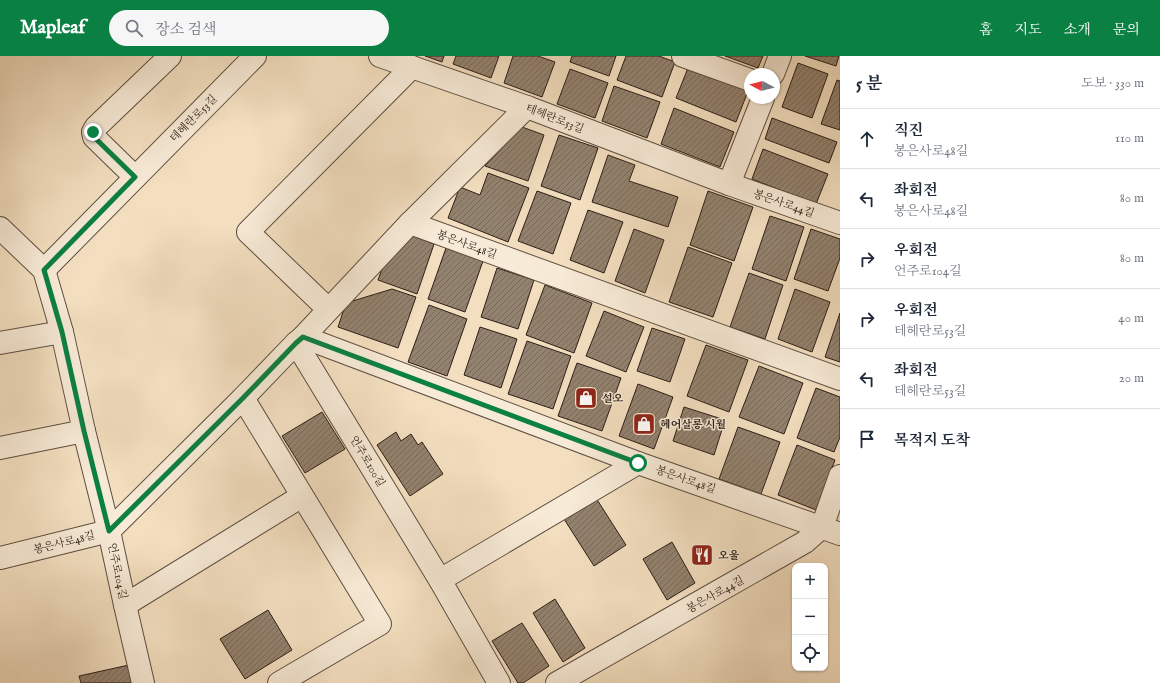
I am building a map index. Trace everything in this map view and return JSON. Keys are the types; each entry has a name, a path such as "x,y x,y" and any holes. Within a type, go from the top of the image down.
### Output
{"street":[{"path":"135,177 94,137 93,132 96,127 170,56"},
{"name":"테헤란로53길","path":"380,56 527,107 729,184"},
{"path":"683,56 744,78"},
{"path":"775,68 780,56"},
{"name":"테헤란로53길","path":"44,270 251,57"},
{"path":"328,309 248,232 412,67"},
{"path":"729,184 761,104"},
{"name":"봉은사로48길","path":"0,558 109,531 243,398 410,223 527,107"},
{"name":"봉은사로44길","path":"729,184 840,223"},
{"name":"봉은사로48길","path":"410,223 840,380"},
{"name":"언주로104길","path":"1,230 44,270 62,332 143,683"},
{"path":"0,343 62,332"},
{"name":"봉은사로48길","path":"300,340 638,463 831,531"},
{"name":"언주로100길","path":"300,340 499,683"},
{"path":"243,398 380,624 279,683"},
{"path":"0,448 84,431"},
{"path":"440,580 638,463"},
{"name":"봉은사로44길","path":"557,683 805,542 831,531 840,476"},
{"name":"언주로104길","path":"125,605 302,496"}],"building":[{"path":"425,56 444,56 442,62"},
{"path":"456,56 499,56 491,78 453,64"},
{"path":"513,56 538,56 555,62 542,97 504,83"},
{"path":"572,56 616,56 609,76 570,62"},
{"path":"626,56 659,56 675,62 662,97 617,80"},
{"path":"725,56 763,56 758,68"},
{"path":"805,56 839,56 836,66"},
{"path":"690,63 744,84 744,101 736,122 676,98"},
{"path":"798,63 828,74 812,118 782,107"},
{"path":"570,69 608,83 595,118 557,104"},
{"path":"837,80 840,81 840,130 821,124"},
{"path":"614,86 660,102 647,138 602,121"},
{"path":"674,108 734,132 720,167 661,144"},
{"path":"772,118 837,142 829,163 765,139"},
{"path":"522,127 544,135 528,181 485,166"},
{"path":"559,135 598,148 580,200 541,186"},
{"path":"763,149 828,174 816,204 752,179"},
{"path":"608,155 635,165 629,181 678,197 668,227 592,202"},
{"path":"488,173 529,188 508,242 448,218 460,187 480,195"},
{"path":"537,191 571,203 553,254 518,241"},
{"path":"708,191 753,207 734,261 690,245"},
{"path":"588,210 623,222 604,273 570,260"},
{"path":"770,216 804,227 786,281 752,269"},
{"path":"634,229 664,240 645,293 615,281"},
{"path":"811,229 840,239 840,258 828,291 794,279"},
{"path":"411,235 434,244 417,294 378,280 388,252"},
{"path":"688,247 732,263 713,317 669,302"},
{"path":"446,248 483,261 465,312 428,299"},
{"path":"497,268 534,280 518,329 481,317"},
{"path":"749,273 783,285 765,339 730,327"},
{"path":"545,285 592,303 574,353 526,335"},
{"path":"392,289 416,297 398,348 338,327 346,303"},
{"path":"795,289 830,302 812,352 778,339"},
{"path":"429,305 467,319 447,376 408,362"},
{"path":"604,311 644,327 626,372 586,356"},
{"path":"840,313 840,362 825,357"},
{"path":"480,327 517,339 501,388 464,375"},
{"path":"652,328 685,339 670,382 637,371"},
{"path":"527,341 571,356 553,409 508,394"},
{"path":"706,345 748,360 729,412 687,396"},
{"path":"577,363 621,378 602,431 558,416"},
{"path":"759,366 803,383 784,434 739,417"},
{"path":"638,384 673,397 654,449 619,436"},
{"path":"816,388 840,397 840,437 834,452 797,438"},
{"path":"684,407 725,420 714,455 673,441"},
{"path":"322,412 345,449 305,473 282,436"},
{"path":"738,427 780,442 761,494 719,479"},
{"path":"396,432 401,441 411,434 418,445 422,442 443,474 410,496 377,445"},
{"path":"797,445 835,460 816,510 778,495"},
{"path":"596,498 626,545 594,566 564,519"},
{"path":"672,542 695,583 667,600 643,559"},
{"path":"555,599 585,648 563,662 533,613"},
{"path":"268,610 292,650 245,679 220,639"},
{"path":"522,623 549,666 523,683 518,683 492,641"},
{"path":"129,665 133,683 81,683 79,676"}],"place":[{"name":"설오","path":"586,398"},
{"name":"헤어살롱 시월","path":"644,424"},
{"name":"오울","path":"702,555"}],"route":[{"path":"93,132 94,137 135,177 44,270 62,332 84,431 109,531 303,337 638,463"}]}
